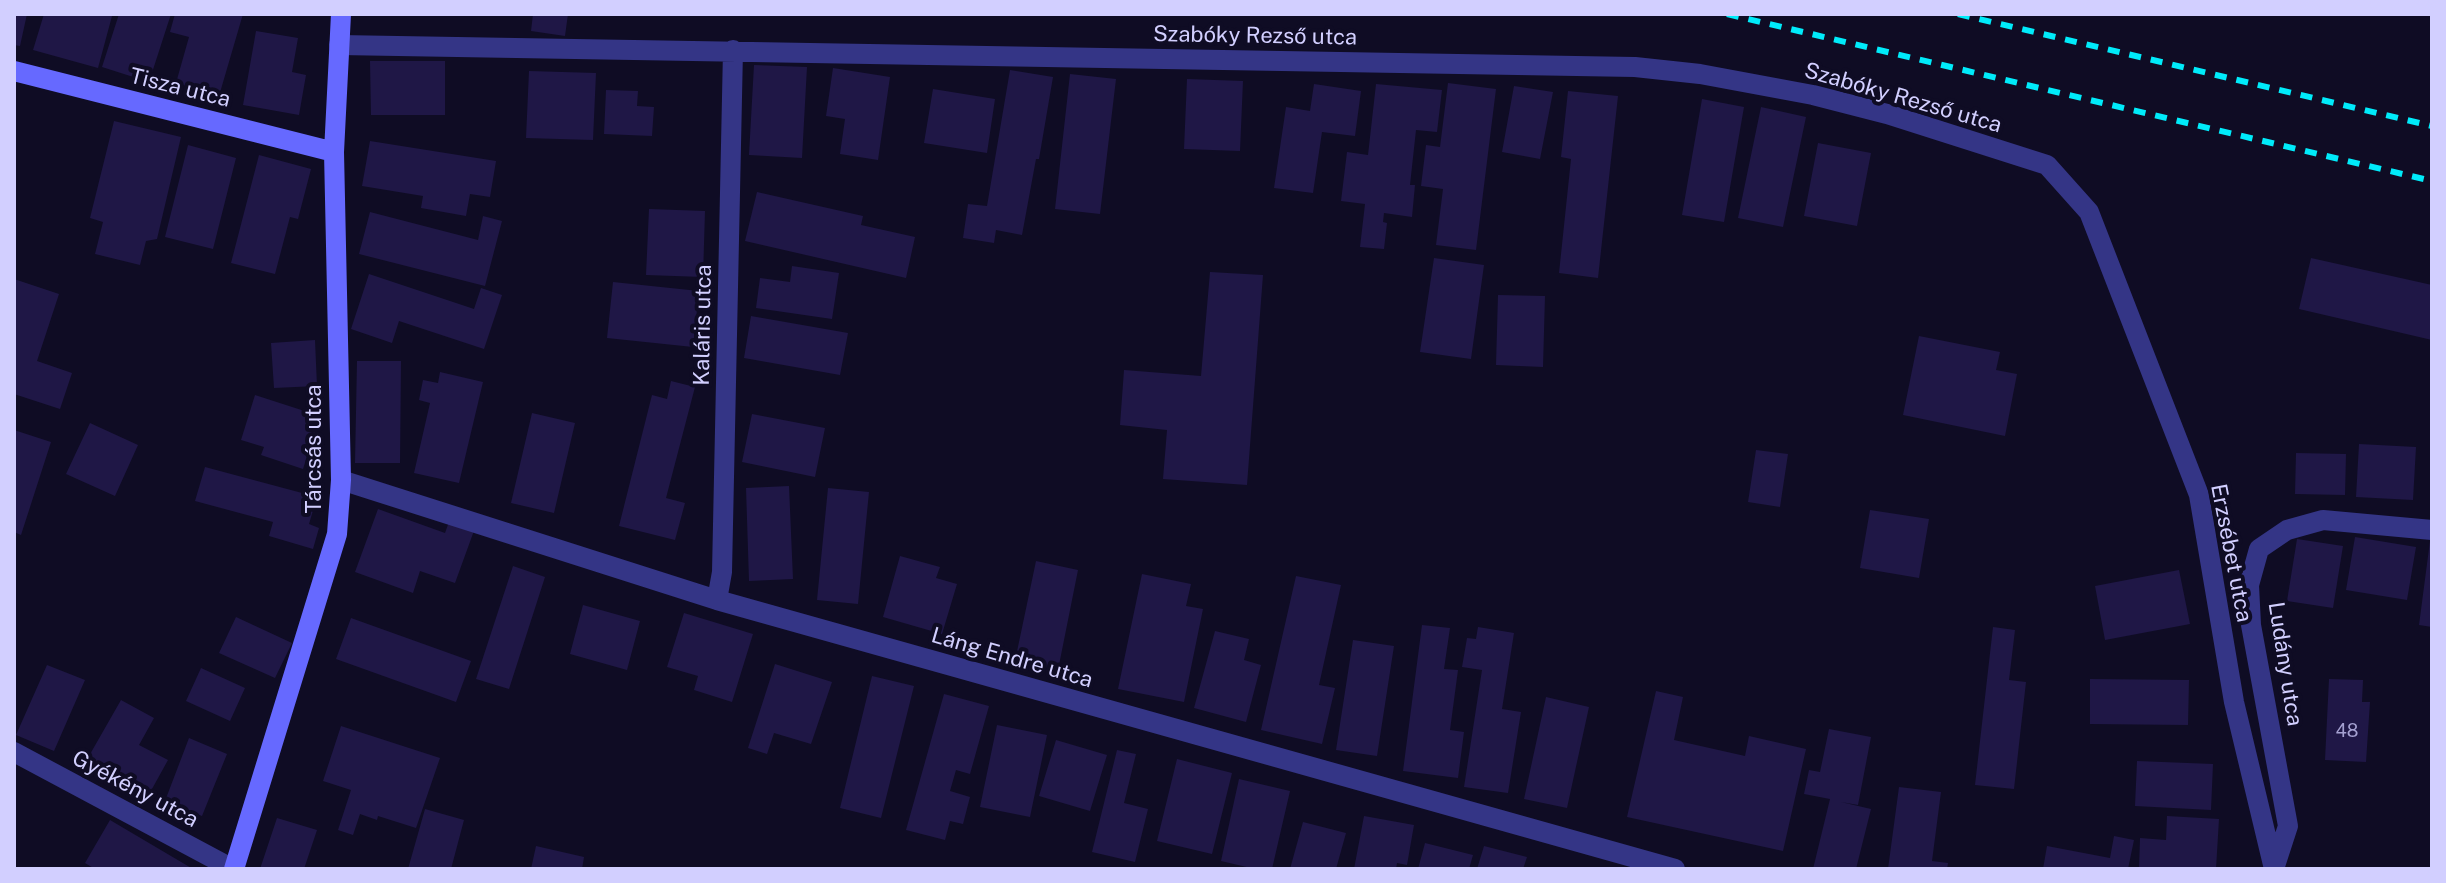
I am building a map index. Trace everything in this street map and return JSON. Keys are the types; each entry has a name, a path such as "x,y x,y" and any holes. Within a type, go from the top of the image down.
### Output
{"main road":[{"name":"Tárcsás utca","path":"233,869 337,534 341,480 334,152 341,14"},
{"name":"Tisza utca","path":"14,71 334,152"}],"street":[{"name":"Szabóky Rezső utca","path":"339,45 1635,67 1677,71 1857,105 2047,165 2089,212"},
{"name":"Kaláris utca","path":"717,600 722,572 733,50"},
{"name":"Erzsébet utca","path":"2089,212 2199,495 2234,702 2274,869"},
{"name":"Láng Endre utca","path":"341,480 717,600 1675,869"},
{"name":"Ludány utca","path":"2274,869 2288,826 2251,625 2249,585 2259,549 2287,530 2323,520 2432,530"},
{"name":"Gyékény utca","path":"14,752 233,869"}],"building":[{"path":"14,14 27,14 20,46 14,45"},
{"path":"44,14 112,16 98,68 33,50"},
{"path":"119,14 171,14 149,82 102,67"},
{"path":"175,14 243,14 219,96 176,83 189,37 170,32"},
{"path":"533,14 568,14 565,36 531,31"},
{"path":"256,31 298,38 292,72 306,75 299,115 243,105"},
{"path":"370,61 445,61 445,115 371,115"},
{"path":"754,65 807,67 802,158 749,155"},
{"path":"833,68 890,77 878,160 840,154 845,119 826,116"},
{"path":"1010,70 1053,77 1022,235 996,230 994,243 963,238 968,204 987,206"},
{"path":"529,71 596,73 593,140 526,138"},
{"path":"1070,74 1116,79 1100,214 1055,209"},
{"path":"1187,79 1243,81 1240,151 1184,149"},
{"path":"1448,83 1496,89 1476,250 1436,245 1443,189 1421,186 1426,145 1440,147"},
{"path":"1314,84 1361,91 1355,136 1322,132 1313,193 1274,188 1286,107 1310,111"},
{"path":"1376,84 1442,90 1437,132 1416,130 1410,185 1415,185 1412,217 1384,213 1383,222 1387,223 1384,249 1360,247 1365,204 1341,201 1347,152 1368,155"},
{"path":"1514,86 1553,92 1540,159 1502,152"},
{"path":"933,89 995,99 987,153 924,143"},
{"path":"606,90 638,91 637,106 654,107 652,136 604,134"},
{"path":"1568,91 1618,96 1598,278 1559,273 1571,159 1561,157"},
{"path":"1702,99 1744,107 1724,222 1682,215"},
{"path":"1761,107 1806,117 1783,227 1738,218"},
{"path":"114,121 181,137 157,239 146,241 140,265 95,254 103,222 90,218"},
{"path":"370,141 496,161 490,197 470,194 466,216 421,208 423,196 362,186"},
{"path":"1818,143 1871,153 1857,226 1804,216"},
{"path":"188,145 236,158 213,249 165,237"},
{"path":"259,155 311,169 298,219 290,217 275,274 231,263"},
{"path":"757,192 863,216 861,225 915,237 906,278 745,241"},
{"path":"649,209 705,211 703,277 646,275"},
{"path":"370,212 478,240 483,216 502,221 485,286 359,254"},
{"path":"1434,258 1484,265 1471,359 1420,352"},
{"path":"2311,258 2432,285 2432,340 2299,309"},
{"path":"792,266 839,273 832,319 756,308 760,278 790,282"},
{"path":"1210,272 1263,275 1247,485 1163,479 1167,430 1120,425 1124,370 1201,376"},
{"path":"369,274 474,309 481,288 502,295 484,349 399,321 392,343 351,329"},
{"path":"14,279 59,294 37,361 72,373 60,409 14,394"},
{"path":"613,282 699,291 693,347 607,338"},
{"path":"1498,295 1545,296 1543,367 1496,365"},
{"path":"751,316 848,333 840,375 744,358"},
{"path":"1919,336 2000,352 1996,370 2017,374 2005,436 1903,415"},
{"path":"315,340 317,386 274,388 271,343"},
{"path":"357,361 401,361 400,463 355,463"},
{"path":"440,372 483,382 459,483 414,473 430,403 419,400 423,380 438,383"},
{"path":"671,381 695,387 666,498 685,503 675,540 619,526 652,395 667,399"},
{"path":"255,395 320,416 303,469 261,455 264,447 241,440"},
{"path":"532,413 575,423 554,513 511,503"},
{"path":"752,414 825,428 815,477 742,462"},
{"path":"90,423 138,445 115,496 66,474"},
{"path":"14,430 51,442 21,535 14,532"},
{"path":"2359,444 2416,447 2413,500 2356,497"},
{"path":"1756,450 1788,454 1780,507 1748,502"},
{"path":"2296,453 2346,454 2345,495 2295,494"},
{"path":"205,467 317,497 309,524 319,528 313,549 269,536 273,522 195,501"},
{"path":"789,486 793,579 749,581 746,488"},
{"path":"828,488 869,492 858,604 817,600"},
{"path":"378,509 445,533 450,519 475,528 455,583 420,571 413,593 355,572"},
{"path":"1870,510 1929,519 1919,578 1860,568"},
{"path":"2355,537 2416,547 2407,600 2346,590"},
{"path":"2297,539 2343,546 2333,608 2287,601"},
{"path":"2432,541 2432,627 2419,625"},
{"path":"900,556 940,567 936,578 957,584 942,634 883,617"},
{"path":"1036,561 1078,570 1058,670 1015,661"},
{"path":"513,566 545,577 509,689 476,679"},
{"path":"2179,570 2190,624 2105,640 2095,586"},
{"path":"1142,574 1191,584 1186,606 1203,609 1184,702 1118,689"},
{"path":"1296,576 1341,585 1319,685 1335,688 1322,744 1261,730"},
{"path":"583,605 640,621 627,670 570,654"},
{"path":"684,613 753,634 732,702 694,690 698,676 667,667"},
{"path":"236,617 292,643 275,678 219,653"},
{"path":"351,618 471,661 456,702 336,659"},
{"path":"1422,625 1450,628 1444,669 1458,670 1450,730 1464,732 1458,778 1403,771"},
{"path":"1478,627 1514,633 1502,709 1521,712 1508,793 1464,787 1482,670 1462,667 1467,638 1476,639"},
{"path":"1993,627 2015,630 2009,680 2026,682 2014,789 1975,785"},
{"path":"1215,631 1249,639 1244,660 1261,665 1246,722 1194,708"},
{"path":"1353,640 1394,646 1377,756 1336,750"},
{"path":"775,664 832,682 811,744 774,733 767,754 748,748"},
{"path":"47,665 85,680 54,751 16,735"},
{"path":"201,668 245,688 230,721 186,701"},
{"path":"872,676 914,686 881,818 840,808"},
{"path":"2090,679 2189,680 2188,725 2090,724"},
{"path":"2329,679 2363,680 2362,702 2370,702 2366,762 2325,760"},
{"path":"1656,691 1683,697 1674,740 1745,756 1749,736 1806,749 1783,851 1627,817"},
{"path":"944,694 989,706 970,774 956,770 950,791 970,797 963,824 950,821 945,840 906,830"},
{"path":"1546,697 1589,707 1567,808 1524,799"},
{"path":"121,700 154,718 139,745 168,760 147,798 85,763"},
{"path":"997,725 1047,735 1030,817 980,807"},
{"path":"341,726 440,758 416,828 378,816 377,820 360,814 353,835 338,830 351,790 323,781"},
{"path":"1829,729 1871,737 1858,805 1841,802 1871,809 1856,869 1813,869 1830,799 1804,794 1809,770 1820,772"},
{"path":"189,738 227,754 202,816 165,801"},
{"path":"1056,740 1107,755 1090,811 1039,796"},
{"path":"1117,750 1136,754 1124,803 1148,809 1135,862 1092,852"},
{"path":"1177,759 1232,773 1212,854 1157,841"},
{"path":"2137,761 2213,764 2211,810 2135,806"},
{"path":"1239,779 1290,791 1272,869 1255,869 1221,861"},
{"path":"1899,787 1941,792 1932,861 1948,863 1947,869 1888,869"},
{"path":"425,809 464,820 451,869 408,869"},
{"path":"1364,816 1414,825 1407,865 1397,863 1396,869 1354,869"},
{"path":"2167,816 2219,819 2216,869 2139,869 2140,838 2166,840"},
{"path":"277,818 317,830 304,869 260,869"},
{"path":"110,820 193,869 95,869 85,863"},
{"path":"1303,822 1346,833 1336,869 1290,869"},
{"path":"2114,836 2134,840 2128,869 2043,869 2047,846 2110,858"},
{"path":"1425,843 1473,855 1469,869 1418,869"},
{"path":"536,846 584,857 582,869 531,869"},
{"path":"1484,846 1527,857 1523,869 1477,869"}],"railway":[{"path":"1727,14 2432,181"},
{"path":"1958,14 2432,126"}]}
